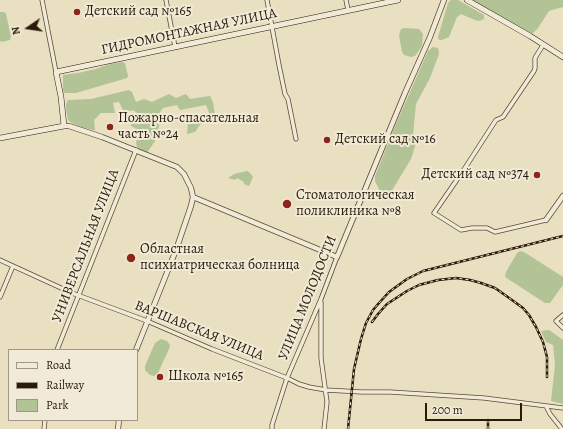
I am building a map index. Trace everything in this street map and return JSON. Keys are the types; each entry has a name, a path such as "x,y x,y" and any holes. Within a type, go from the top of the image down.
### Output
{"main road":[{"name":"ГИДРОМОНТАЖНАЯ УЛИЦА","path":"56,72 398,0"},
{"path":"467,0 563,57"},
{"path":"0,138 64,126 56,72"}],"street":[{"path":"42,0 56,72"},
{"path":"166,0 175,47"},
{"path":"267,0 283,86 288,99 296,139"},
{"path":"346,0 348,10"},
{"name":"УЛИЦА МОЛОДОСТИ","path":"272,429 287,378 405,93 430,37 444,0"},
{"path":"543,45 535,58 534,72 503,117 496,120 434,213 461,230 487,228 495,232 546,220 563,196"},
{"path":"64,126 69,126 114,142 178,167 184,174 191,188 193,197 192,206 136,349"},
{"name":"УНИВЕРСАЛЬНАЯ УЛИЦА","path":"57,349 136,150"},
{"path":"193,197 337,257"},
{"name":"ВАРШАВСКАЯ УЛИЦА","path":"0,260 79,295 309,387 326,390 390,392 484,398 563,408"},
{"path":"0,297 13,266"},
{"path":"321,299 321,358 327,402 324,429"},
{"path":"563,315 556,321 563,328"},
{"path":"546,406 550,414 562,429"}],"green space":[{"path":"451,0 458,0 484,15 484,19 479,21 461,14 457,17 449,37 439,40 438,37 448,3"},
{"path":"470,0 563,0 563,7 549,11 538,28 531,35"},
{"path":"0,12 4,12 6,14 11,37 10,40 2,42 0,41"},
{"path":"401,29 419,29 423,34 422,46 415,56 411,57 404,55 402,52 399,35"},
{"path":"433,47 438,48 439,54 430,78 416,104 413,136 416,143 411,159 391,192 381,200 378,197 379,189 375,181 375,176 428,51"},
{"path":"122,62 125,63 128,76 127,78 76,93 64,93 63,75 78,73"},
{"path":"129,90 132,92 136,102 144,99 152,102 169,94 176,98 186,94 190,99 210,96 213,102 215,115 202,122 195,132 187,134 188,122 209,113 206,105 180,110 177,105 163,108 160,112 160,122 155,141 147,153 142,152 137,147 136,142 138,130 131,126 131,115 140,115 133,110 127,112 123,110 119,102 113,103 115,113 101,113 94,120 95,130 81,127 68,120 66,104 68,100 91,99"},
{"path":"247,171 253,177 249,186 237,178 235,180 228,178 234,174"},
{"path":"520,251 524,252 563,277 563,285 550,303 545,303 505,277 506,272 517,253"},
{"path":"549,330 563,340 563,404 551,401 555,365 553,345 546,342 541,331"},
{"path":"161,339 167,341 170,345 158,373 154,376 150,375 145,370 145,366 155,343"}],"railway":[{"path":"348,429 354,369 361,339 366,323 373,310 389,292 407,279 423,271 563,236"},
{"path":"372,322 387,304 419,285 438,280 456,278 481,283 495,288 523,308 529,315 543,342 547,357 547,377"},
{"path":"488,420 488,429"}],"place":[{"name":"Детский сад №165","path":"77,12"},
{"name":"Пожарно-спасательная часть №24","path":"110,127"},
{"name":"Детский сад №16","path":"327,140"},
{"name":"Детский сад №374","path":"537,175"},
{"name":"Стоматологическая поликлиника №8","path":"287,204"},
{"name":"Областная психиатрическая болница","path":"131,258"},
{"name":"Школа №165","path":"160,377"}]}
